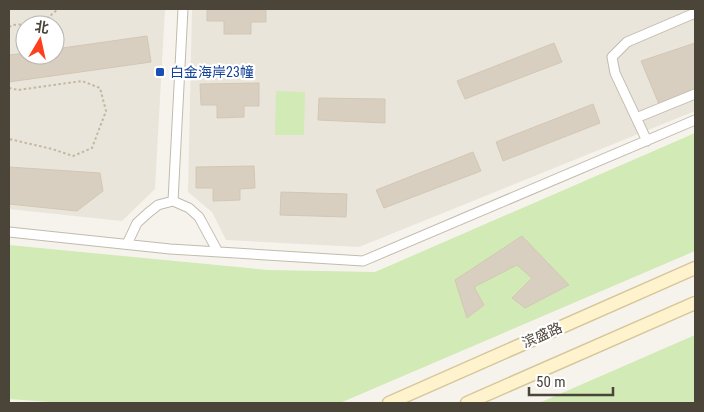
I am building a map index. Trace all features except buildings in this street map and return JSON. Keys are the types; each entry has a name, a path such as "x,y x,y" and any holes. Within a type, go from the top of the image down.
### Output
{"main road":[{"name":"滨盛路","path":"389,403 695,268"},
{"path":"467,403 695,303"}],"street":[{"path":"173,201 183,9"},
{"path":"647,141 615,74 612,58 627,42 695,13"},
{"path":"636,118 695,94"},
{"path":"9,232 218,252 363,261 695,120"},
{"path":"127,244 137,223 142,218 158,205 173,201 189,208 199,217 218,252"}],"path":[{"path":"9,28 13,25 42,23 58,9"},
{"path":"9,88 18,90 82,81 100,88 106,111 92,148 73,156 9,139"}],"shaded area":[{"path":"9,9 165,9 155,189 122,221 9,209"},
{"path":"192,9 695,9 695,111 359,247 226,240 212,212 188,192"}],"green space":[{"path":"276,91 305,92 304,135 275,135"},
{"path":"695,133 695,251 340,403 63,403 9,399 9,245 268,270 375,272"},
{"path":"695,335 695,403 539,403"}],"place":[{"name":"白金海岸23幢","path":"160,72"}]}
